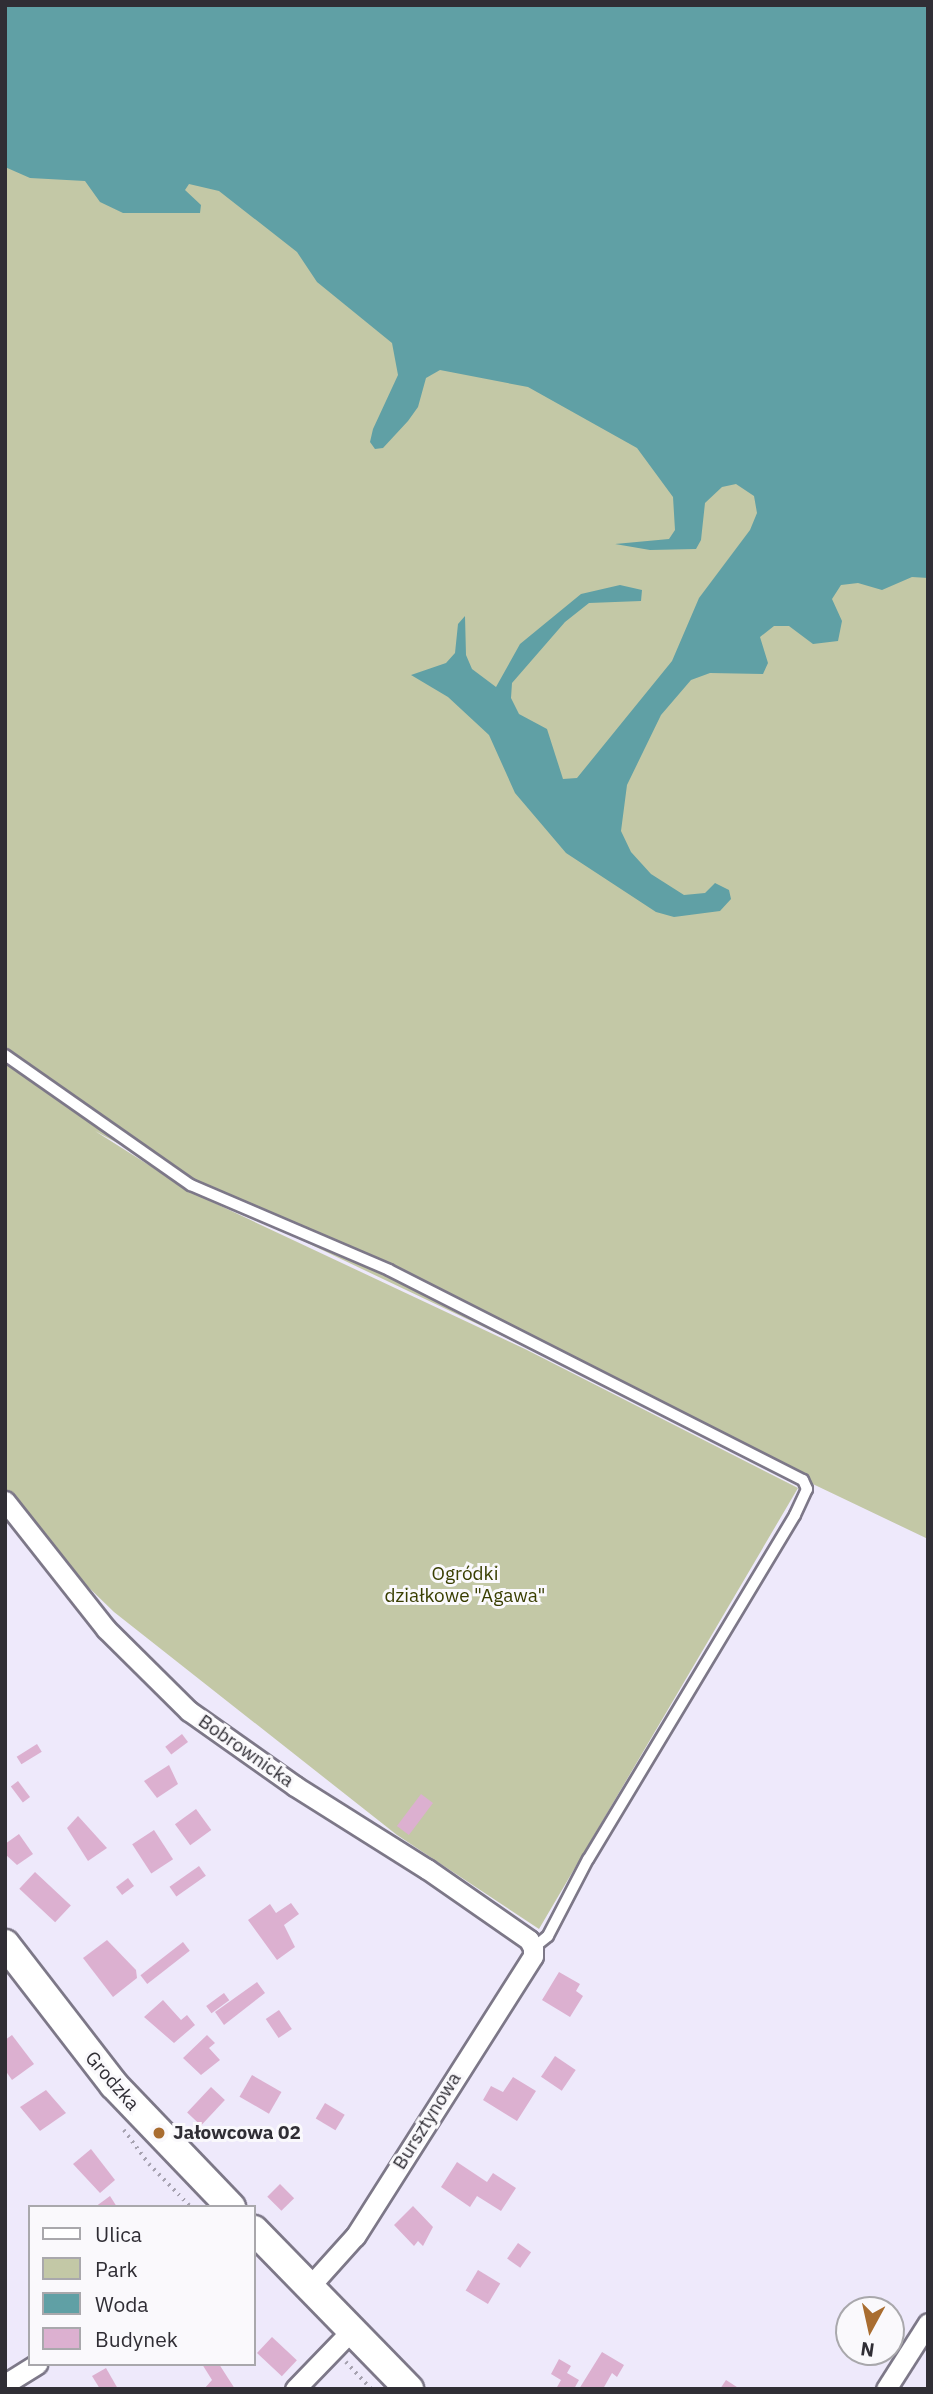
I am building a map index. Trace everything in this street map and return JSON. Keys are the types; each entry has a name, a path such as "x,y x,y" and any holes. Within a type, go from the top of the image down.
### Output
{"street":[{"name":"Bobrownicka","path":"5,1501 99,1622 189,1710 295,1786 427,1869 522,1935 533,1948"},
{"name":"Grodzka","path":"5,1944 114,2085 229,2205"},
{"name":"Bursztynowa","path":"309,2287 355,2236 533,1956 533,1948"},
{"path":"256,2232 409,2389"},
{"path":"887,2389 928,2323"},
{"path":"295,2389 352,2330"},
{"path":"5,2384 34,2366"}],"lane":[{"path":"5,1055 191,1185 389,1270 803,1480 807,1489 795,1515 588,1859 548,1936 533,1948"}],"green space":[{"name":"Ogródki działkowe \"Agawa\"","path":"5,5 928,5 928,1539 276,1228 95,1131 193,1193 527,1350 798,1488 539,1929 397,1835 114,1612 49,1549 5,1488"}],"water":[{"path":"5,5 928,5 928,578 912,577 882,590 858,583 841,585 832,599 842,621 838,641 813,644 789,626 774,626 760,637 768,663 763,674 710,673 691,680 661,715 627,785 621,831 631,852 651,874 684,895 705,893 715,883 729,890 731,899 720,911 674,917 656,912 566,853 515,793 489,735 448,697 411,675 446,663 455,653 458,624 465,616 466,655 472,669 496,687 520,644 581,594 620,585 642,590 641,601 589,603 565,622 512,683 511,698 519,714 547,729 563,779 577,778 672,661 699,598 750,530 757,513 754,496 736,484 722,487 705,503 701,540 696,549 650,550 615,544 669,539 675,530 673,497 637,448 528,387 440,370 426,378 418,407 408,421 383,448 375,449 370,442 373,429 398,375 392,343 317,282 297,252 219,191 189,184 185,190 201,205 200,213 123,213 100,202 85,181 30,178 5,167"}],"building":[{"path":"182,1734 188,1742 171,1755 165,1747"},
{"path":"37,1744 42,1752 21,1764 17,1757"},
{"path":"169,1765 178,1784 157,1798 144,1781"},
{"path":"18,1781 30,1797 23,1802 11,1786"},
{"path":"421,1794 433,1803 409,1835 397,1826"},
{"path":"196,1809 211,1830 190,1845 175,1824"},
{"path":"78,1816 107,1848 88,1861 67,1828"},
{"path":"154,1830 173,1859 151,1874 132,1844"},
{"path":"19,1834 33,1854 17,1865 5,1854 5,1844"},
{"path":"199,1866 206,1876 176,1896 170,1887"},
{"path":"35,1872 71,1905 55,1922 19,1889"},
{"path":"128,1878 134,1886 122,1895 116,1887"},
{"path":"291,1903 299,1914 284,1925 295,1947 277,1960 248,1920 270,1904 276,1913"},
{"path":"107,1940 136,1970 137,1978 113,1997 83,1958"},
{"path":"183,1942 190,1951 147,1984 140,1975"},
{"path":"559,1972 580,1984 576,1991 583,1996 570,2017 542,2000"},
{"path":"257,1982 265,1993 224,2025 215,2012"},
{"path":"224,1993 229,2000 211,2013 206,2006"},
{"path":"163,2000 181,2020 187,2015 195,2025 174,2043 144,2017"},
{"path":"279,2010 292,2029 279,2038 266,2019"},
{"path":"12,2035 34,2064 12,2080 5,2070 5,2040"},
{"path":"207,2035 215,2043 209,2048 220,2060 201,2075 183,2058"},
{"path":"555,2056 576,2070 562,2091 541,2077"},
{"path":"252,2075 281,2092 269,2114 240,2097"},
{"path":"513,2077 536,2091 517,2121 483,2100 491,2086 503,2092"},
{"path":"211,2087 225,2100 201,2126 187,2113"},
{"path":"46,2090 66,2113 40,2131 20,2107"},
{"path":"325,2103 345,2115 335,2130 316,2118"},
{"path":"91,2149 115,2180 100,2193 73,2164"},
{"path":"457,2162 487,2182 493,2173 516,2188 501,2211 477,2196 470,2207 441,2187"},
{"path":"280,2184 294,2198 281,2211 267,2197"},
{"path":"110,2196 116,2205 98,2205"},
{"path":"413,2206 433,2227 423,2246 418,2241 414,2246 394,2225"},
{"path":"518,2243 531,2252 520,2268 507,2259"},
{"path":"478,2270 500,2283 488,2304 466,2291"},
{"path":"272,2337 297,2360 282,2376 257,2353"},
{"path":"602,2352 624,2365 617,2377 612,2373 603,2389 579,2389"},
{"path":"559,2359 571,2366 567,2373 579,2380 574,2389 556,2389 561,2380 551,2374"},
{"path":"203,2366 220,2366 235,2389 204,2389 212,2380"},
{"path":"106,2368 118,2389 100,2389 92,2376"},
{"path":"726,2380 740,2389 720,2389"}],"place":[{"name":"Jałowcowa 02","path":"159,2133"}]}
